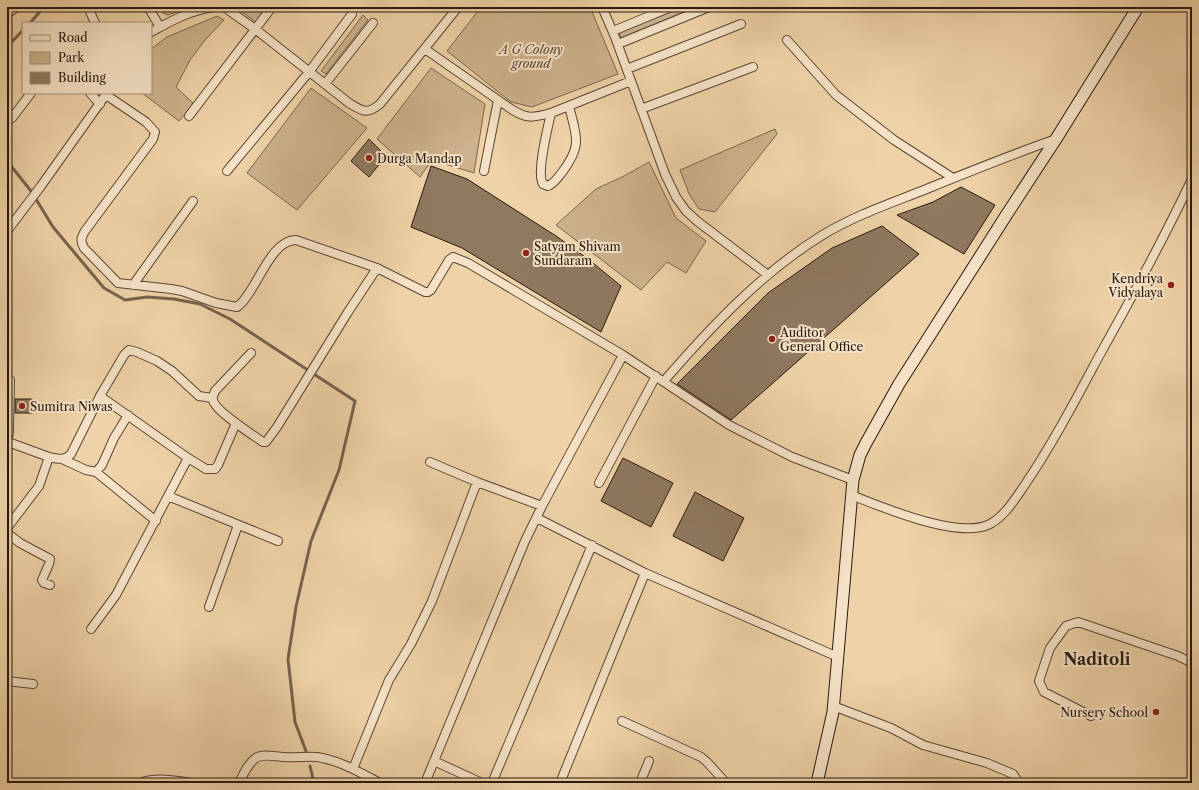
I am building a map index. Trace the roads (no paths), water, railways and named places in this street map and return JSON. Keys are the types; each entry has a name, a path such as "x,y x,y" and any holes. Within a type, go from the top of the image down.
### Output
{"street":[{"path":"7,14 17,7"},
{"path":"88,7 95,22"},
{"path":"148,7 160,27"},
{"path":"152,31 199,9 214,7"},
{"path":"224,7 359,109 367,112 380,104 458,7"},
{"path":"189,116 272,7"},
{"path":"602,7 632,81 665,174 676,197 686,211 697,221 768,275"},
{"path":"613,31 671,7"},
{"path":"618,44 709,7"},
{"path":"817,783 833,706 851,495 853,480 860,455 899,384 1056,139 1138,7"},
{"path":"227,171 309,72 352,14"},
{"path":"325,84 372,23"},
{"path":"627,69 741,24"},
{"path":"787,40 836,95 894,140 953,178"},
{"path":"425,49 523,116 538,116 551,113 632,81"},
{"path":"641,109 753,67"},
{"path":"12,118 30,94"},
{"path":"91,94 100,104"},
{"path":"7,231 41,186 106,94 146,122 153,129 155,135 85,231 81,241 84,248 114,280 123,285 156,287 182,291 216,303 237,307 246,297 283,244 290,240 296,240 377,268 428,292 431,290 450,260 453,257 456,257 468,262 623,355 729,425 792,457 853,480"},
{"path":"484,171 498,100"},
{"path":"551,113 541,166 541,182 548,186 560,175 575,152 577,144 576,135 569,106"},
{"path":"664,382 704,336 745,294 821,236 872,210 1056,139"},
{"path":"851,495 892,511 930,523 959,528 978,527 990,524 1002,514 1042,460 1075,402 1167,231 1192,179"},
{"path":"134,285 193,201"},
{"path":"251,353 215,391 212,398 215,404 236,423 263,442 266,442 377,268"},
{"path":"62,459 71,454 100,396 124,355 129,350 157,361 199,396 212,398"},
{"path":"425,783 525,541 542,506 623,355"},
{"path":"599,483 656,376"},
{"path":"10,380 8,445 49,457 62,459 86,470 96,472 156,521"},
{"path":"100,396 206,469 215,469 218,465 236,423"},
{"path":"96,472 102,465 114,438 128,415"},
{"path":"7,528 39,486 49,457"},
{"path":"91,629 116,595 188,458"},
{"path":"430,462 477,482 542,506"},
{"path":"353,769 389,680 411,644 432,601 477,482"},
{"path":"168,496 238,526 278,541"},
{"path":"537,518 645,573 838,657"},
{"path":"209,607 238,526"},
{"path":"7,533 20,543 50,559 50,564 42,580 44,583 50,585"},
{"path":"492,783 592,545"},
{"path":"560,783 645,573"},
{"path":"1091,716 1044,692 1039,681 1050,648 1066,626 1078,622 1178,656 1192,663"},
{"path":"7,681 33,684"},
{"path":"833,706 891,728 923,745 987,763 1013,774 1019,783"},
{"path":"622,721 701,757 726,783"},
{"path":"240,783 248,768 256,758 260,756 324,758 353,769 380,783"},
{"path":"434,761 482,783"},
{"path":"640,783 649,761"},
{"path":"140,783 156,780 192,783"}],"waterway":[{"path":"31,22 44,7"},
{"path":"7,47 22,31"},
{"path":"7,161 31,191 53,227 104,288 125,300 147,297 174,299 200,304 230,319 355,401 339,470 311,541 296,607 288,659 295,722 306,751"},
{"path":"310,766 314,783"}],"place":[{"name":"Durga Mandap","path":"369,158"},
{"name":"Satyam Shivam Sundaram","path":"526,253"},
{"name":"Kendriya Vidyalaya","path":"1171,285"},
{"name":"Auditor General Office","path":"772,339"},
{"name":"Sumitra Niwas","path":"22,406"},
{"name":"Nursery School","path":"1156,712"}],"district":[{"name":"Naditoli","path":"1097,659"}],"park label":[{"name":"A G Colony ground","path":"531,56"}]}
